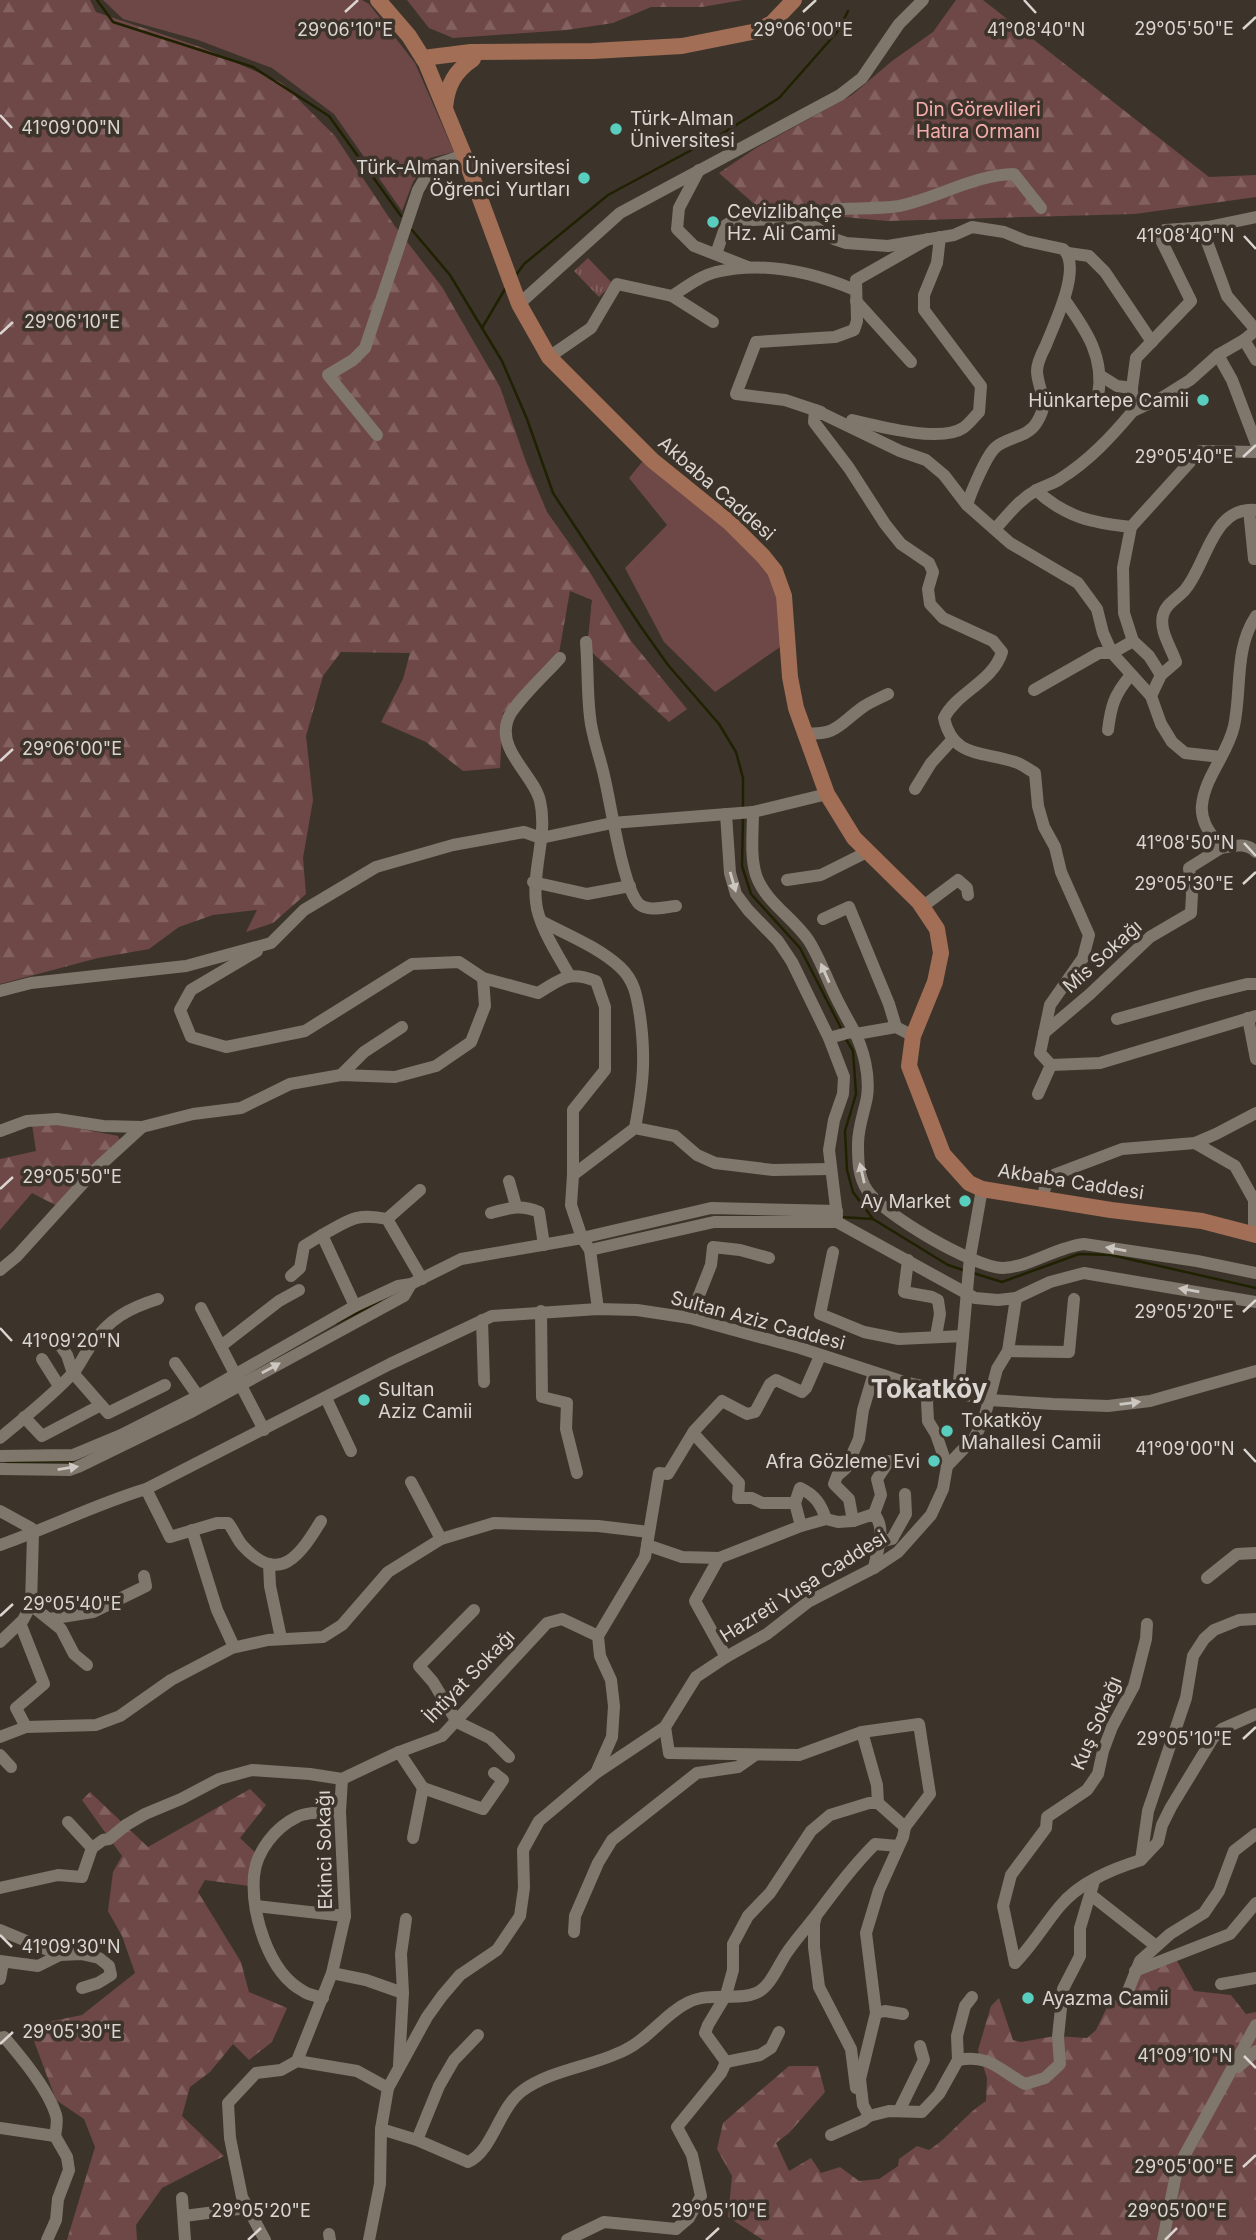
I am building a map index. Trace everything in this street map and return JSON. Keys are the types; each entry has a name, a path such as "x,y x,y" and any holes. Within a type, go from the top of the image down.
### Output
{"main road":[{"name":"Akbaba Caddesi","path":"378,0 405,30 426,63 464,155 519,304 548,357 652,460 730,523 775,571 784,596 790,677 804,733 827,794 846,827 867,852 922,906 937,929 942,953 935,982 913,1036 909,1066 943,1154 969,1184 982,1189 1202,1221 1255,1235"},
{"path":"426,63 502,54 682,46 757,32 772,23 794,0"},
{"path":"405,30 438,49 472,56"},
{"path":"445,110 448,88 453,77 472,56"}],"street":[{"path":"519,304 620,213 840,95 862,78 899,24 923,0"},
{"path":"377,435 328,375 353,360 365,348 418,190 432,166 464,155"},
{"path":"699,170 679,208 677,229 694,246 751,269"},
{"path":"716,254 726,225 733,221 796,218 837,209 899,206 967,182 1004,174 1014,174 1041,208"},
{"path":"1133,411 1132,388 1136,358 1191,301 1161,240 1165,230 1208,227 1256,217"},
{"path":"796,218 846,243 888,246 954,235 972,227 1004,232 1026,241 1063,249 1068,253 1089,256 1105,272 1152,342"},
{"path":"995,529 1021,500 1036,490 1059,481 1084,462 1114,434 1133,411 1190,380 1218,355 1244,341 1256,330 1227,296 1206,239 1208,227"},
{"path":"934,238 937,263 924,295 924,310 981,386 979,412 963,428 951,432 928,433 893,430 785,400 736,394 756,342 835,337 854,330 857,321 856,280 934,238"},
{"path":"967,505 995,447 1037,425 1045,402 1038,381 1037,367 1064,299 1072,264 1068,253"},
{"path":"672,296 692,282 715,272 787,270 828,278 856,295 911,362"},
{"path":"548,357 591,328 617,284 672,296 713,321"},
{"path":"1064,299 1083,326 1095,352 1101,376 1098,396"},
{"path":"1244,341 1256,360"},
{"path":"1218,355 1232,380 1256,443"},
{"path":"1101,376 1117,386 1132,388"},
{"path":"815,410 900,451 926,460 944,475 967,505 1010,543 1078,583 1097,609 1112,653 1130,676 1151,696 1161,724 1172,742 1185,753 1221,757"},
{"path":"815,410 814,422 849,468 885,524 901,544 929,563 933,572 929,589 930,604 943,618 993,641 1002,652 1000,660 984,678 949,708 944,718 952,740 972,752 1017,762 1035,773 1038,806 1044,827 1055,847 1061,872 1088,936 1083,958 1050,1005 1040,1053 1051,1065 1100,1063 1252,1017 1256,1059"},
{"path":"1161,675 1149,656 1133,641 1124,613 1123,568 1131,527 1200,451 1256,452"},
{"path":"1036,490 1053,506 1093,523 1131,527"},
{"path":"1151,696 1161,675 1176,662 1162,626 1164,612 1174,598 1184,591 1218,530 1233,514 1252,510 1254,559"},
{"path":"1255,622 1244,638 1234,727 1206,785 1201,808 1205,826 1221,848 1250,846 1256,852"},
{"path":"1034,690 1099,653 1112,653 1133,641"},
{"path":"586,642 590,718 606,783 612,823 630,886 636,901 642,907 652,909 676,906"},
{"path":"560,658 508,718 506,736 515,759 540,800 541,838 534,882 536,906 569,975"},
{"path":"1108,730 1111,705 1130,676"},
{"path":"804,733 821,735 833,730 888,694"},
{"path":"915,789 931,762 952,740"},
{"path":"598,1309 590,1250 582,1238 570,1205 573,1110 604,1070 605,1007 596,981 580,975 569,975 538,993 483,978 459,962 412,964 305,1031 226,1047 191,1037 180,1010 191,990 271,943 304,910 376,867 453,845 524,832 541,838 612,823 750,812 827,794"},
{"path":"750,812 754,864 759,882 809,941 853,1033 867,1073 867,1095 859,1130 858,1153 860,1175 866,1189 878,1204 893,1216 969,1260 994,1267 1009,1267 1070,1245 1083,1244 1256,1273"},
{"path":"727,814 730,873 737,894 785,950 831,1037 844,1077 829,1150 837,1217"},
{"name":"Mis Sokağı","path":"1043,1033 1090,994 1150,937 1191,913 1189,868 1221,848"},
{"path":"786,880 821,875 867,852"},
{"path":"922,906 958,880 967,888 968,895"},
{"path":"534,882 587,894 630,886"},
{"path":"823,919 849,907 889,1004 895,1027"},
{"path":"541,921 591,947 621,968 636,989 645,1049 644,1078 635,1128 573,1175"},
{"path":"0,991 31,983 186,965 271,943"},
{"path":"0,1131 27,1121 57,1119 103,1126 142,1127 193,1114 240,1108 290,1084 341,1075 395,1077 436,1066 471,1042 485,1006 483,978"},
{"path":"1117,1019 1214,992 1256,984"},
{"path":"341,1075 364,1052 402,1027"},
{"path":"831,1037 895,1027 913,1036"},
{"path":"1038,1094 1051,1065"},
{"path":"1042,1199 1048,1177 1122,1149 1195,1143 1256,1113"},
{"path":"0,1270 18,1256 96,1169 142,1127"},
{"path":"635,1128 675,1136 697,1155 715,1163 773,1170 830,1168"},
{"path":"1195,1143 1235,1166 1254,1200 1255,1235"},
{"path":"509,1181 516,1206"},
{"path":"958,1393 969,1260 982,1189"},
{"path":"387,1219 421,1190"},
{"path":"491,1213 516,1206 538,1212 544,1245"},
{"path":"0,1469 70,1470 192,1411 355,1306 398,1286 417,1281 461,1259 582,1238 711,1208 837,1217 908,1260 968,1290 998,1300 1016,1298 1050,1282 1084,1273 1256,1302"},
{"path":"291,1276 300,1268 304,1246 356,1217 369,1214 387,1219 417,1281"},
{"path":"590,1250 714,1222 837,1217"},
{"path":"690,1318 711,1265 714,1222"},
{"path":"322,1235 355,1306"},
{"path":"713,1247 740,1250 769,1258"},
{"path":"834,1252 820,1314 864,1332 900,1339 963,1336"},
{"path":"908,1260 904,1292 938,1300 940,1314 936,1336"},
{"path":"0,1456 73,1455 121,1436 404,1296 417,1281"},
{"path":"221,1346 279,1301 299,1290"},
{"path":"931,1388 927,1401 928,1420 947,1466 975,1437 984,1419 997,1369 1008,1351 1016,1298"},
{"path":"1008,1351 1069,1352 1074,1298"},
{"path":"0,1438 73,1373 114,1318 133,1307 158,1299"},
{"path":"201,1308 264,1430"},
{"name":"Sultan Aziz Caddesi","path":"0,1545 33,1534 112,1499 146,1489 492,1316 598,1309 637,1310 690,1318 874,1373 989,1399 1108,1406 1150,1401 1256,1371"},
{"path":"541,1311 542,1397 567,1403 566,1429 577,1473"},
{"path":"482,1320 484,1382"},
{"path":"57,1341 67,1355 73,1373 108,1413 165,1384"},
{"path":"596,1773 612,1737 614,1706 611,1680 600,1656 598,1636 645,1557 659,1473 668,1474 693,1433 722,1401 747,1414 755,1412 770,1384 776,1380 802,1392 820,1356"},
{"path":"42,1359 59,1386"},
{"path":"175,1363 198,1396"},
{"path":"853,1521 849,1499 834,1484 837,1476 846,1468 859,1439 863,1410 874,1373"},
{"path":"326,1398 351,1451"},
{"path":"24,1417 42,1436 101,1405"},
{"path":"693,1433 739,1483 738,1497 762,1503 795,1503"},
{"path":"874,1514 881,1495 877,1479 889,1461"},
{"name":"Hazreti Yuşa Caddesi","path":"369,2240 380,2184 380,2129 388,2088 442,1996 460,1975 497,1950 520,1916 524,1888 523,1850 540,1821 596,1773 665,1727 696,1677 767,1634 808,1602 874,1568 898,1552 931,1515 943,1489 947,1466"},
{"path":"411,1482 442,1539"},
{"path":"801,1526 795,1503 800,1488 811,1493 822,1507 827,1520"},
{"path":"146,1489 170,1537 217,1523 228,1523 241,1544 268,1564 281,1566 289,1563 306,1546 321,1521"},
{"path":"879,1542 892,1539 906,1514 905,1494"},
{"path":"0,1511 31,1528 33,1534 31,1605 20,1623 0,1642"},
{"path":"0,1737 26,1727 96,1725 120,1716 171,1679 234,1647 281,1638 323,1637 342,1625 388,1572 442,1539 494,1523 598,1526 648,1538 682,1557 719,1558 801,1526 827,1520 853,1521 874,1514"},
{"path":"874,1514 882,1529 874,1568"},
{"path":"192,1530 217,1610 234,1647"},
{"path":"1207,1578 1237,1554 1256,1553"},
{"path":"719,1558 695,1601 726,1657"},
{"path":"268,1564 281,1638"},
{"path":"49,1619 93,1612 146,1586 144,1576"},
{"path":"31,1605 61,1629 74,1654 87,1665"},
{"path":"474,1610 419,1666 433,1682 457,1722 490,1738 509,1757"},
{"name":"İhtiyat Sokağı","path":"342,1779 399,1752 442,1736 547,1623 562,1619 598,1636"},
{"path":"1141,1860 1148,1811 1186,1698 1193,1656 1204,1639 1214,1630 1239,1620 1256,1619"},
{"path":"20,1623 44,1685 16,1708 26,1727"},
{"name":"Kuş Sokağı","path":"1094,1881 1083,1884 1060,1906 1030,1948 1015,1963 1003,1906 1011,1875 1046,1828 1047,1817 1087,1790 1098,1774 1112,1727 1134,1686 1146,1639 1147,1623"},
{"path":"958,2060 974,2057 993,2062 1025,2084 1045,2078 1060,2064 1058,2037 1063,1989 1080,1956 1080,1928 1094,1881 1141,1860 1158,1842 1162,1825 1171,1807 1213,1738 1222,1729 1255,1715"},
{"path":"665,1727 669,1753 799,1755 862,1732 919,1724 930,1794 905,1827 879,1890 866,1933 876,2013 860,2079 866,2110 863,2121 831,2135"},
{"path":"862,1732 877,1785 878,1803"},
{"path":"399,1752 423,1788 483,1809 503,1780 494,1773"},
{"path":"0,1755 11,1768"},
{"path":"574,1932 575,1916 611,1840 697,1773 738,1767 755,1755"},
{"path":"0,1888 58,1875 82,1877 92,1848 103,1840 109,1839 125,1825 145,1814 219,1779 252,1770 342,1779"},
{"name":"Ekinci Sokağı","path":"297,2061 332,1973 345,1916 340,1812 342,1779"},
{"path":"414,1838 423,1788"},
{"path":"726,2062 705,2033 726,1995 733,1970 733,1944 748,1916 770,1893 811,1831 830,1815 869,1803 878,1803 905,1827"},
{"path":"323,1998 302,1991 280,1970 267,1948 256,1906 254,1874 263,1849 281,1827 300,1815 340,1812"},
{"path":"68,1822 92,1848"},
{"path":"1128,1991 1140,1961 1156,1946 1204,1913 1219,1891 1234,1852 1256,1834"},
{"path":"380,2129 417,2140 468,2162 477,2158 520,2092 550,2076 597,2062 628,2049 689,2002 726,1995 738,1997 758,1993 855,1864 875,1844 898,1846"},
{"path":"1091,1895 1156,1946"},
{"path":"1135,1971 1230,1934 1256,1903"},
{"path":"256,1906 345,1916"},
{"path":"817,1915 814,1924 814,1947 819,1987 851,2049 854,2082 866,2110"},
{"path":"398,2069 403,1993 401,1954 406,1919"},
{"path":"0,1930 60,1955 90,1956 99,1958 110,1966 111,1975 82,1988"},
{"path":"0,1979 2,1962 38,1966 60,1955"},
{"path":"332,1973 366,1980 403,1993"},
{"path":"1221,1983 1256,1978"},
{"path":"866,2110 922,2112 939,2094 958,2060 957,2036 965,2006 972,1997"},
{"path":"876,2013 885,2011 903,2014"},
{"path":"1163,2240 1177,2169 1225,2084 1254,2046 1256,2025"},
{"path":"726,2062 760,2055 771,2048 779,2032"},
{"path":"417,2140 439,2087 454,2060 478,2035"},
{"path":"0,2038 4,2037 19,2055 58,2117 55,2136 67,2157 69,2170 47,2240"},
{"path":"899,2111 924,2060 920,2046"},
{"path":"265,2240 243,2197 230,2138 228,2103 256,2073 281,2070 297,2061 357,2071 388,2088"},
{"path":"567,2240 604,2222 678,2235 701,2196 692,2155 677,2127 721,2073 726,2062"},
{"path":"0,2117 2,2129 55,2136"},
{"path":"182,2198 185,2240"},
{"path":"184,2216 247,2208"}],"green space":[{"path":"0,0 90,0 96,12 203,48 282,83 335,136 394,225 442,287 500,387 547,512 591,574 631,641 687,709 669,722 587,648 592,600 570,591 559,653 503,713 500,768 463,771 426,742 381,722 403,679 410,653 341,652 323,676 306,736 313,800 303,858 306,894 273,923 246,932 257,910 213,915 179,927 149,949 98,958 0,984"},
{"path":"103,0 362,0 369,4 415,63 454,152 430,158 413,182 402,211 334,114 272,68 198,40 123,19"},
{"path":"407,0 743,0 702,7 651,7 613,23 567,30 453,38 429,28"},
{"name":"Din Görevlileri Hatıra Ormanı","path":"956,0 983,0 1209,177 1256,175 1256,197 1135,214 887,221 760,209 719,173 756,148 852,95 892,61 933,32"},
{"path":"588,258 613,284 599,297 574,271"},
{"path":"642,462 698,503 739,538 770,573 778,591 783,645 715,692 664,642 625,568 667,525 629,478"},
{"path":"51,1123 118,1136 122,1145 61,1208 32,1193 0,1230 0,1159 36,1151 32,1124"},
{"path":"250,1789 266,1805 240,1838 259,1856 249,1886 205,1880 198,1892 241,1962 249,1992 287,2008 272,2042 249,2060 233,2044 210,2072 190,2087 182,2116 224,2156 162,2188 136,2225 137,2240 67,2240 95,2147 84,2119 56,2100 34,2041 43,2023 82,2015 135,1973 122,1936 108,1911 113,1872 122,1856 82,1800 90,1792 148,1847"},
{"path":"1177,1961 1194,1991 1231,1995 1246,2014 1256,2012 1256,2240 763,2240 728,2217 732,2176 717,2149 723,2123 789,2066 818,2066 825,2092 789,2133 776,2143 789,2171 811,2158 821,2173 840,2167 859,2181 879,2179 898,2166 899,2159 917,2146 929,2150 986,2101 987,2078 978,2050 991,2006 999,1998 1013,2040 1021,2042 1055,2036 1087,2038 1096,2030 1111,1999 1128,2004 1138,1975"}],"waterway":[{"path":"97,0 113,22 253,67 329,116 401,216"},
{"path":"516,275 524,264 608,195 725,132 779,98 838,31 848,11"},
{"path":"412,230 450,275 502,361 527,419 553,493 641,627 668,665 719,724 736,752 743,778 743,808"},
{"path":"482,328 505,289"},
{"path":"743,818 742,866 751,894 800,948 842,1030"},
{"path":"846,1039 853,1051 856,1094 845,1131 847,1170 853,1192 873,1219"},
{"path":"840,1217 873,1219 948,1265 963,1270"},
{"path":"973,1273 1002,1282 1079,1254 1111,1255 1256,1288"},
{"path":"337,1323 381,1301"},
{"path":"7,1462 73,1461"}],"place":[{"name":"Türk-Alman Üniversitesi","path":"616,129"},
{"name":"Türk-Alman Üniversitesi Öğrenci Yurtları","path":"584,178"},
{"name":"Cevizlibahçe Hz. Ali Cami","path":"713,222"},
{"name":"Hünkartepe Camii","path":"1203,400"},
{"name":"Ay Market","path":"965,1201"},
{"name":"Sultan Aziz Camii","path":"364,1400"},
{"name":"Tokatköy Mahallesi Camii","path":"947,1431"},
{"name":"Afra Gözleme Evi","path":"934,1461"},
{"name":"Ayazma Camii","path":"1028,1998"}],"district":[{"name":"Tokatköy","path":"929,1389"}]}
